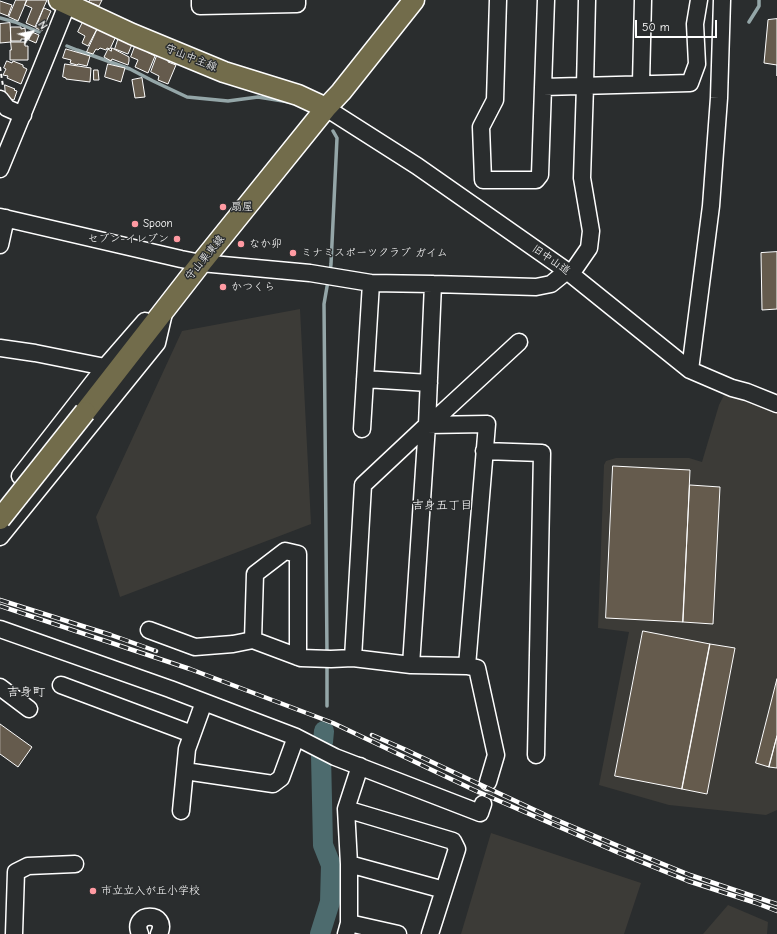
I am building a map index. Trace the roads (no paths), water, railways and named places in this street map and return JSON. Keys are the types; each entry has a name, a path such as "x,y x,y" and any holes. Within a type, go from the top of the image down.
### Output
{"main road":[{"name":"守山栗東線","path":"0,519 201,263 414,0"},
{"name":"守山中主線","path":"65,2 132,34 224,72 298,95 326,108"}],"street":[{"path":"200,0 200,6 250,3 297,4 297,0"},
{"path":"498,0 494,100 481,127 483,180 536,180 540,175 546,0"},
{"path":"0,245 3,218 201,263 310,273 371,283 536,287 551,284 569,272 589,248 590,231 582,178 587,0"},
{"path":"641,83 643,0"},
{"path":"543,87 690,82 697,64 695,24 699,0"},
{"path":"690,370 711,206 719,98 722,0"},
{"path":"0,169 23,115 65,2"},
{"path":"0,99 7,108 23,115"},
{"name":"旧中山道","path":"326,108 417,166 569,272 690,370 732,388 747,392 777,404"},
{"path":"362,429 371,283"},
{"path":"412,665 428,425 433,284"},
{"path":"38,490 20,476 105,367 147,318 163,312"},
{"path":"0,537 157,343 163,312"},
{"path":"353,658 363,485 519,342"},
{"path":"0,348 105,367"},
{"path":"365,379 429,383"},
{"path":"428,425 487,424 467,666"},
{"path":"484,450 542,453 536,755"},
{"path":"253,640 255,574 285,551 298,554 298,657"},
{"path":"0,629 204,702 296,737 335,757 480,813 482,804"},
{"path":"149,630 195,647 233,644 253,640 301,658 353,658 412,665 467,666 477,668 496,754 488,782"},
{"path":"61,685 192,734"},
{"path":"0,687 29,709"},
{"path":"181,811 187,749 204,702"},
{"path":"184,771 273,784 281,778 296,737"},
{"path":"360,766 346,809 349,864 347,929 398,934"},
{"path":"346,809 453,841 457,849 430,934"},
{"path":"14,934 16,872 28,866 75,864"},
{"path":"349,864 444,890"},
{"path":"140,934 138,927 139,923 147,916 155,917 158,920 161,927 159,934"}],"waterway":[{"path":"749,22 759,6 759,0"},
{"path":"0,18 15,22 39,32"},
{"path":"67,46 130,69 187,97 228,101 258,97 289,102"},
{"path":"330,273 337,138 333,131"},
{"path":"327,654 324,304 328,281"},
{"path":"327,663 327,706"},
{"path":"323,742 324,731"},
{"path":"320,934 330,902 331,865 323,845 321,755"}],"tunnel":[{"path":"483,804 488,782"}],"railway":[{"path":"0,600 111,635 156,651"},
{"path":"0,606 190,669 333,723 474,790 619,853 688,881 777,911"},
{"path":"372,735 552,818 621,847 690,875 777,904"}],"place":[{"name":"扇屋","path":"223,207"},
{"name":"Spoon","path":"135,224"},
{"name":"セブン-イレブン","path":"177,239"},
{"name":"なか卯","path":"241,244"},
{"name":"ミナミスポーツクラブ ガイム","path":"293,253"},
{"name":"かつくら","path":"223,287"},
{"name":"市立立入が丘小学校","path":"93,891"}],"district":[{"name":"吉身五丁目","path":"442,506"},
{"name":"吉身町","path":"26,692"}]}
